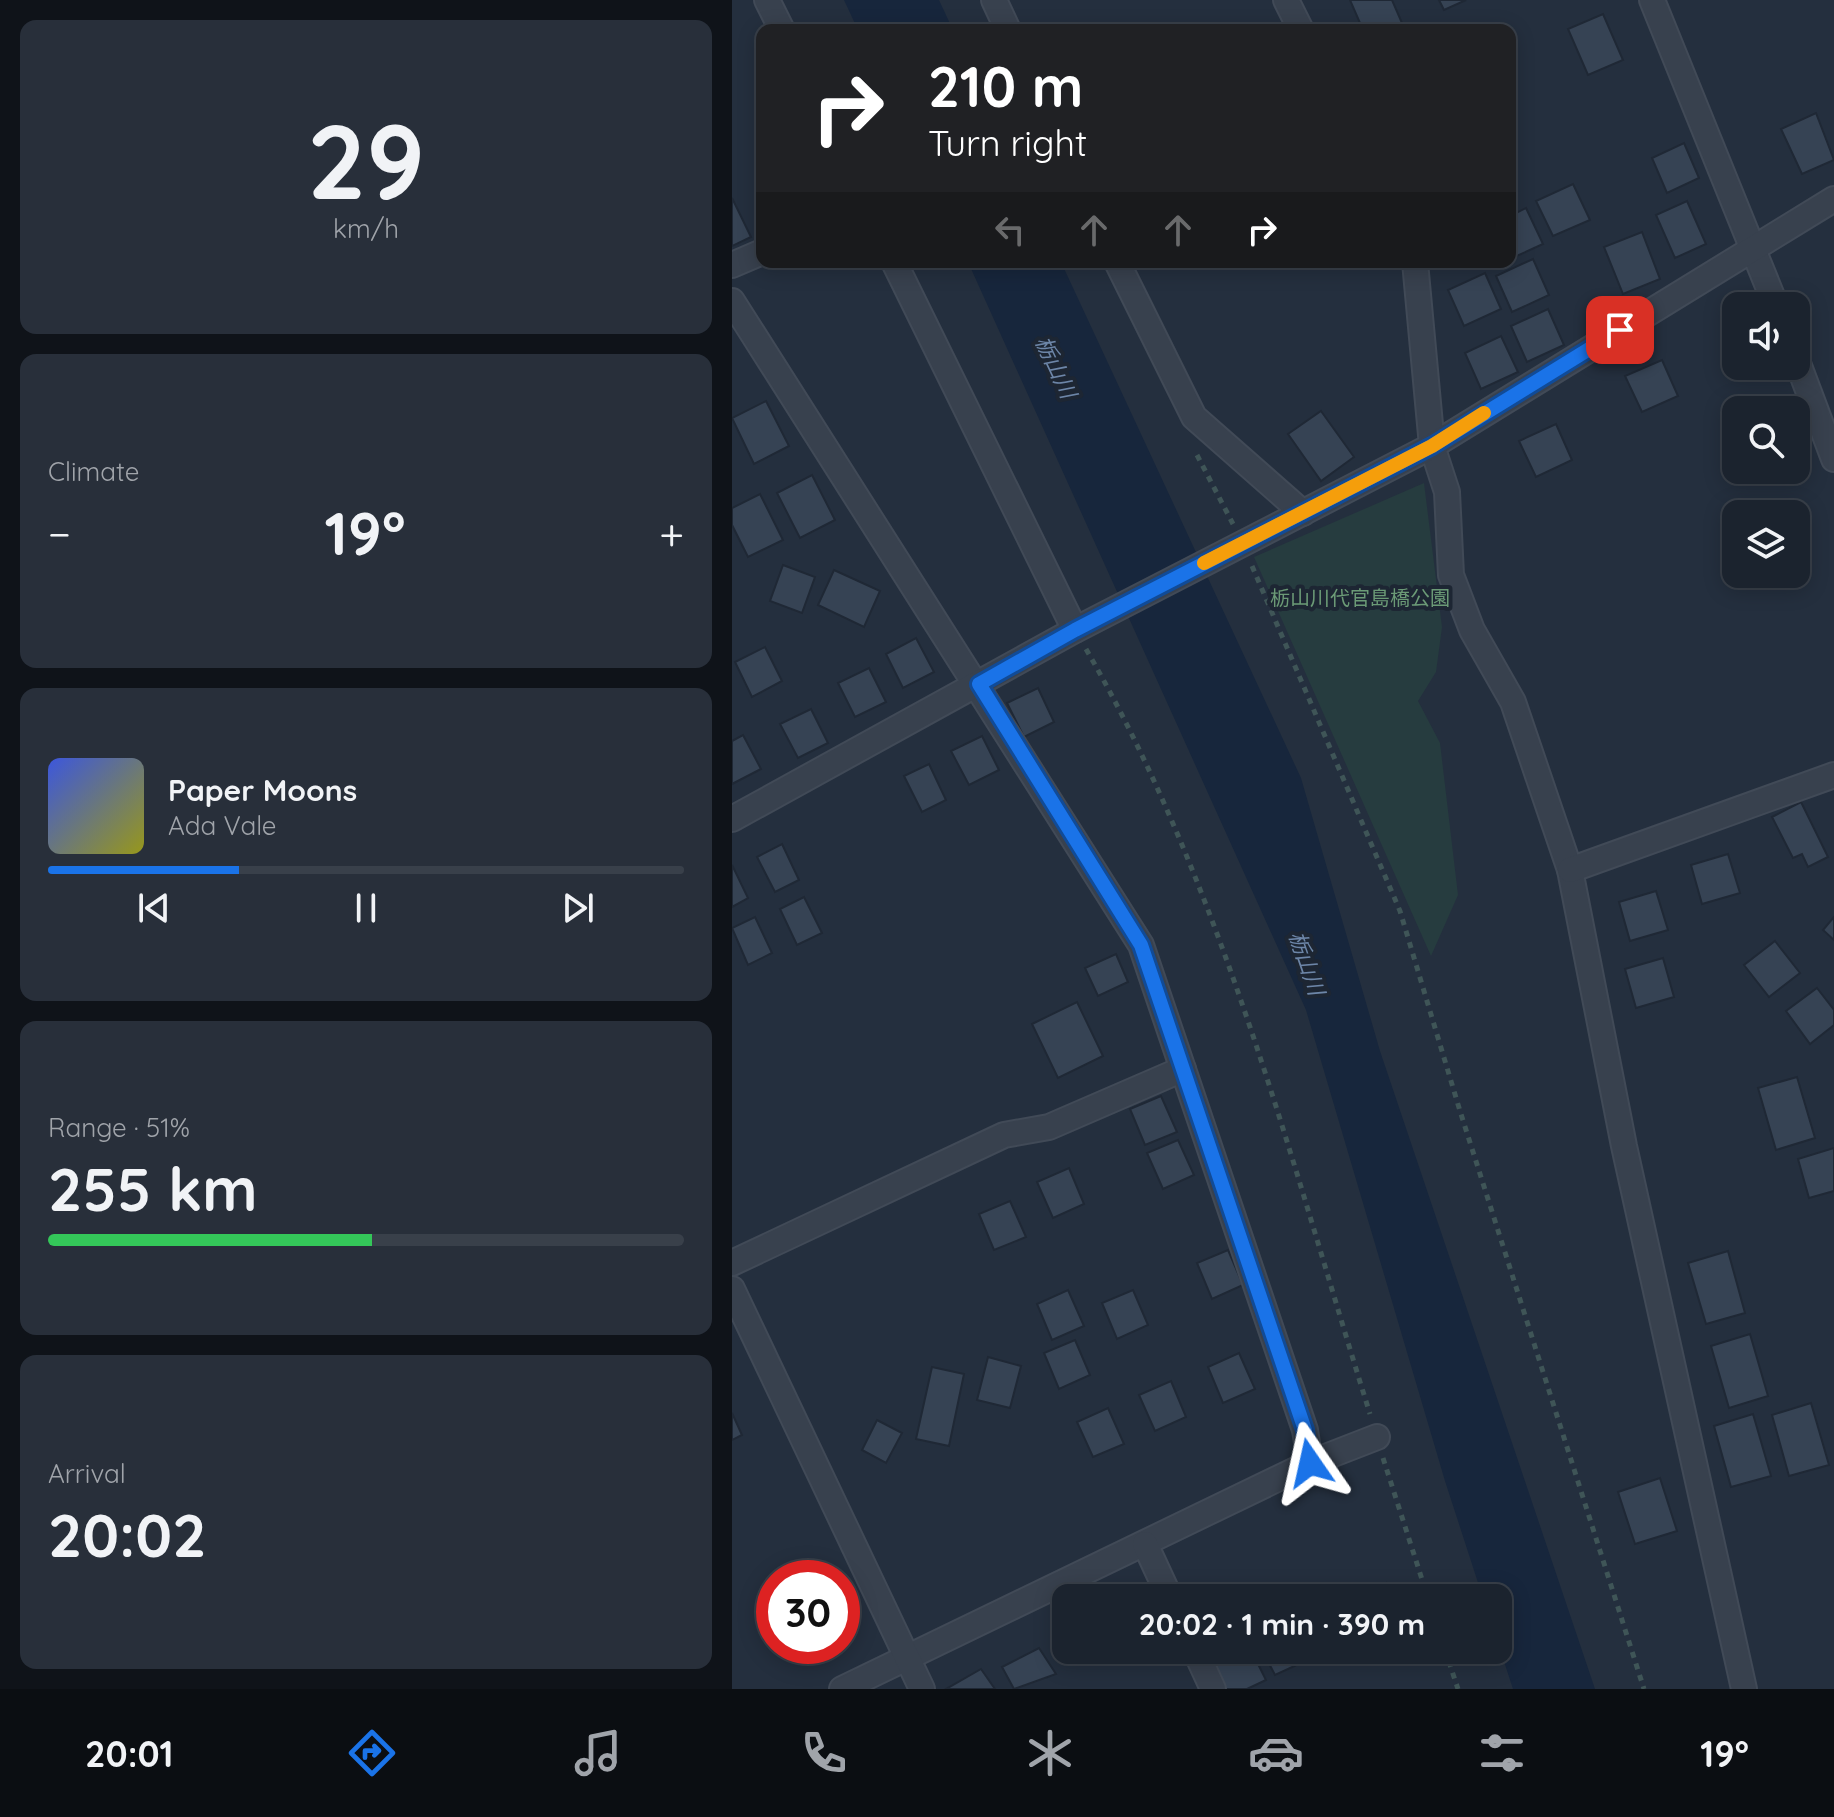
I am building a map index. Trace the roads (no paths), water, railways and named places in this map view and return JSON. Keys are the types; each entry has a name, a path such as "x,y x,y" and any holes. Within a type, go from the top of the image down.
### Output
{"street":[{"path":"767,0 779,24"},
{"path":"994,0 1005,24"},
{"path":"1286,0 1298,24"},
{"path":"1652,0 1771,292"},
{"path":"732,819 1075,630 1432,446 1834,199"},
{"path":"732,265 756,255"},
{"path":"897,268 1075,630"},
{"path":"1120,268 1194,417 1303,513"},
{"path":"1416,268 1432,446 1447,492 1451,575 1472,630 1513,702 1570,870 1624,1146 1744,1689"},
{"path":"732,301 979,684 1141,945 1305,1430 1310,1463"},
{"path":"1804,380 1834,459"},
{"path":"1570,870 1834,775"},
{"path":"732,1263 1004,1135 1049,1127 1183,1069"},
{"path":"732,1289 922,1689"},
{"path":"842,1689 1310,1463 1377,1437"},
{"path":"1145,1544 1164,1584"},
{"path":"1201,1664 1213,1689"}],"water":[{"path":"844,0 939,0 950,24 855,24"},
{"name":"栃山川","path":"971,268 1064,268 1301,778 1380,1051 1595,1689 1513,1689 1505,1664 1512,1664 1512,1584 1478,1584 1445,1481 1306,1010"}],"park label":[{"name":"栃山川代官島橋公園","path":"1360,598"}]}
